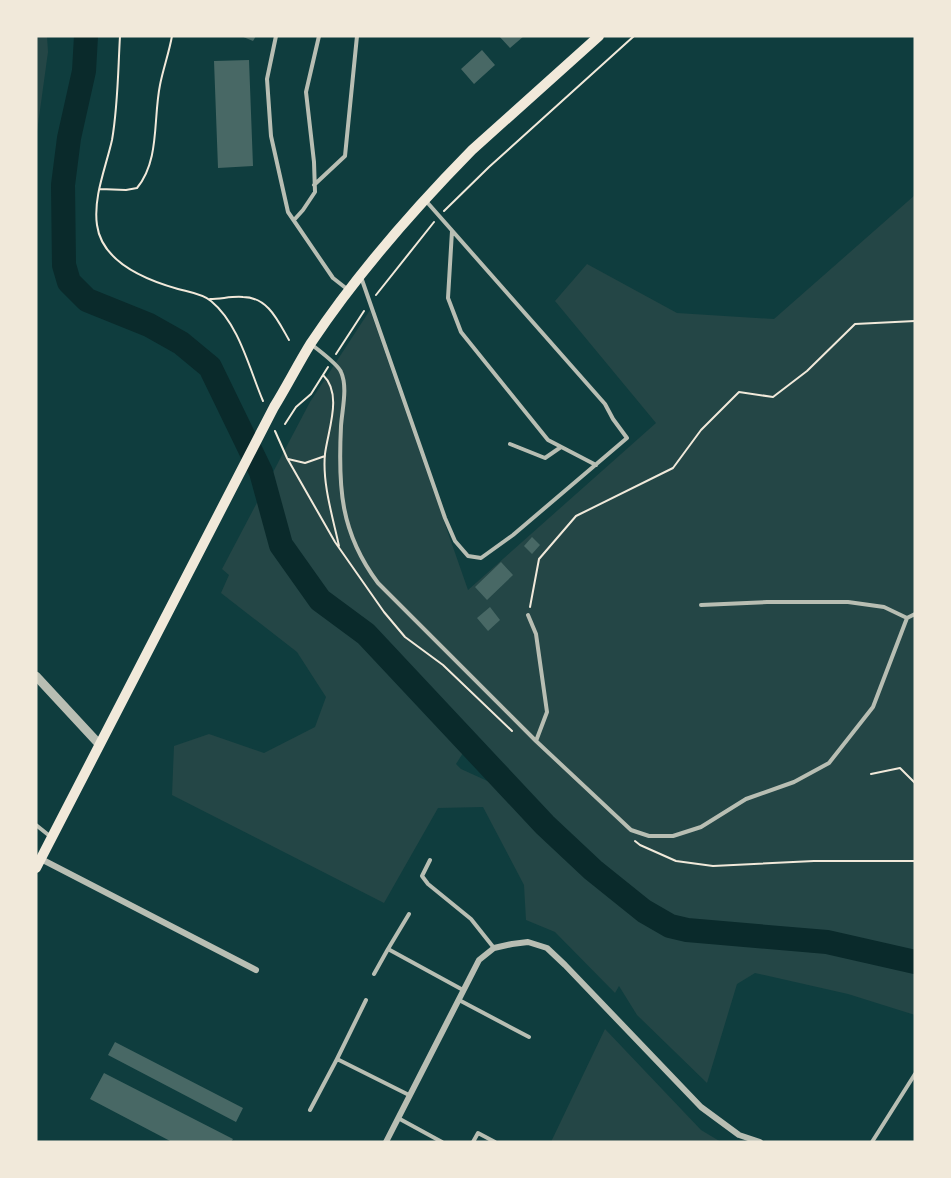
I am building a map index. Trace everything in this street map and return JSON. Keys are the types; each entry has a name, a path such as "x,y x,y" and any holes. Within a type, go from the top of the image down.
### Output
{"main road":[{"path":"39,863 215,520 270,407 311,344 361,277 425,200 472,150 599,36"}],"street":[{"path":"36,676 99,744"},
{"path":"39,863 256,970"},
{"path":"387,1142 479,960 494,948 528,942 547,948 701,1107 739,1135 760,1142"}],"lane":[{"path":"276,36 267,80 272,136 288,212 333,278 350,291"},
{"path":"294,220 315,192 315,162 306,92 319,36"},
{"path":"314,185 345,156 357,36"},
{"path":"361,277 445,518 455,541 468,556 481,558 627,438 605,404 425,200"},
{"path":"452,230 448,298 460,332 548,440 596,465"},
{"path":"311,344 341,370 344,385 339,467 343,508 351,537 364,564 378,583 536,741 631,830 649,836 673,836 701,827 746,799 794,782 829,763 873,707 907,618 915,614"},
{"path":"510,444 544,458 561,447"},
{"path":"701,605 848,602 884,608 907,618"},
{"path":"528,615 536,634 548,712 536,741"},
{"path":"36,825 52,838"},
{"path":"430,860 422,876 428,884 471,919 494,948"},
{"path":"374,974 409,914"},
{"path":"388,949 464,990"},
{"path":"310,1110 366,1000"},
{"path":"458,1000 529,1037"},
{"path":"337,1059 409,1095"},
{"path":"872,1142 915,1074"},
{"path":"399,1118 442,1142"},
{"path":"473,1142 478,1133 495,1142"}],"path":[{"path":"120,36 112,139 96,209 100,238 110,253 124,266 147,278 210,299 242,297 255,298 263,302 289,340"},
{"path":"100,189 137,188 144,180 153,153 156,108 172,36"},
{"path":"210,299 237,333 270,407"},
{"path":"528,615 539,559 576,516 673,468 700,430 739,392 773,397 807,371 855,324 915,321"},
{"path":"323,375 330,381 333,397 325,456 328,500 340,548"},
{"path":"274,428 287,458 340,548 384,612 405,637 443,664 518,736"},
{"path":"287,458 305,463 325,456"},
{"path":"871,774 900,768 915,783"},
{"path":"632,839 676,861 713,866 814,861 915,861"}],"shaded area":[{"path":"36,36 47,36 48,52 36,139"},
{"path":"915,195 915,1015 848,994 755,973 737,984 707,1083 637,1015 619,986 615,993 555,932 526,920 524,885 483,807 438,808 384,903 172,795 174,746 209,734 264,753 315,727 326,697 297,652 221,593 229,575 222,569 310,402 370,310 468,590 656,423 555,301 587,264 677,313 774,319","holes":["463,753 518,796 519,808 494,784 461,769 456,764"]},
{"path":"605,1029 701,1130 721,1142 551,1142"}],"building":[{"path":"241,36 256,36 253,41"},
{"path":"499,36 524,36 510,48"},
{"path":"482,50 495,65 474,84 461,69"},
{"path":"249,60 253,166 218,168 214,61"},
{"path":"532,537 540,545 532,554 524,546"},
{"path":"501,562 513,575 487,600 475,587"},
{"path":"490,607 500,620 488,631 477,618"},
{"path":"115,1042 243,1108 236,1122 108,1055"},
{"path":"104,1073 233,1139 231,1142 172,1142 90,1099"}],"waterway":[{"path":"86,36 84,71 69,138 63,185 64,265 69,282 87,300 149,325 181,343 210,367 261,472 281,545 320,600 366,634 545,825 593,870 644,911 670,926 687,930 827,942 915,962"}]}
